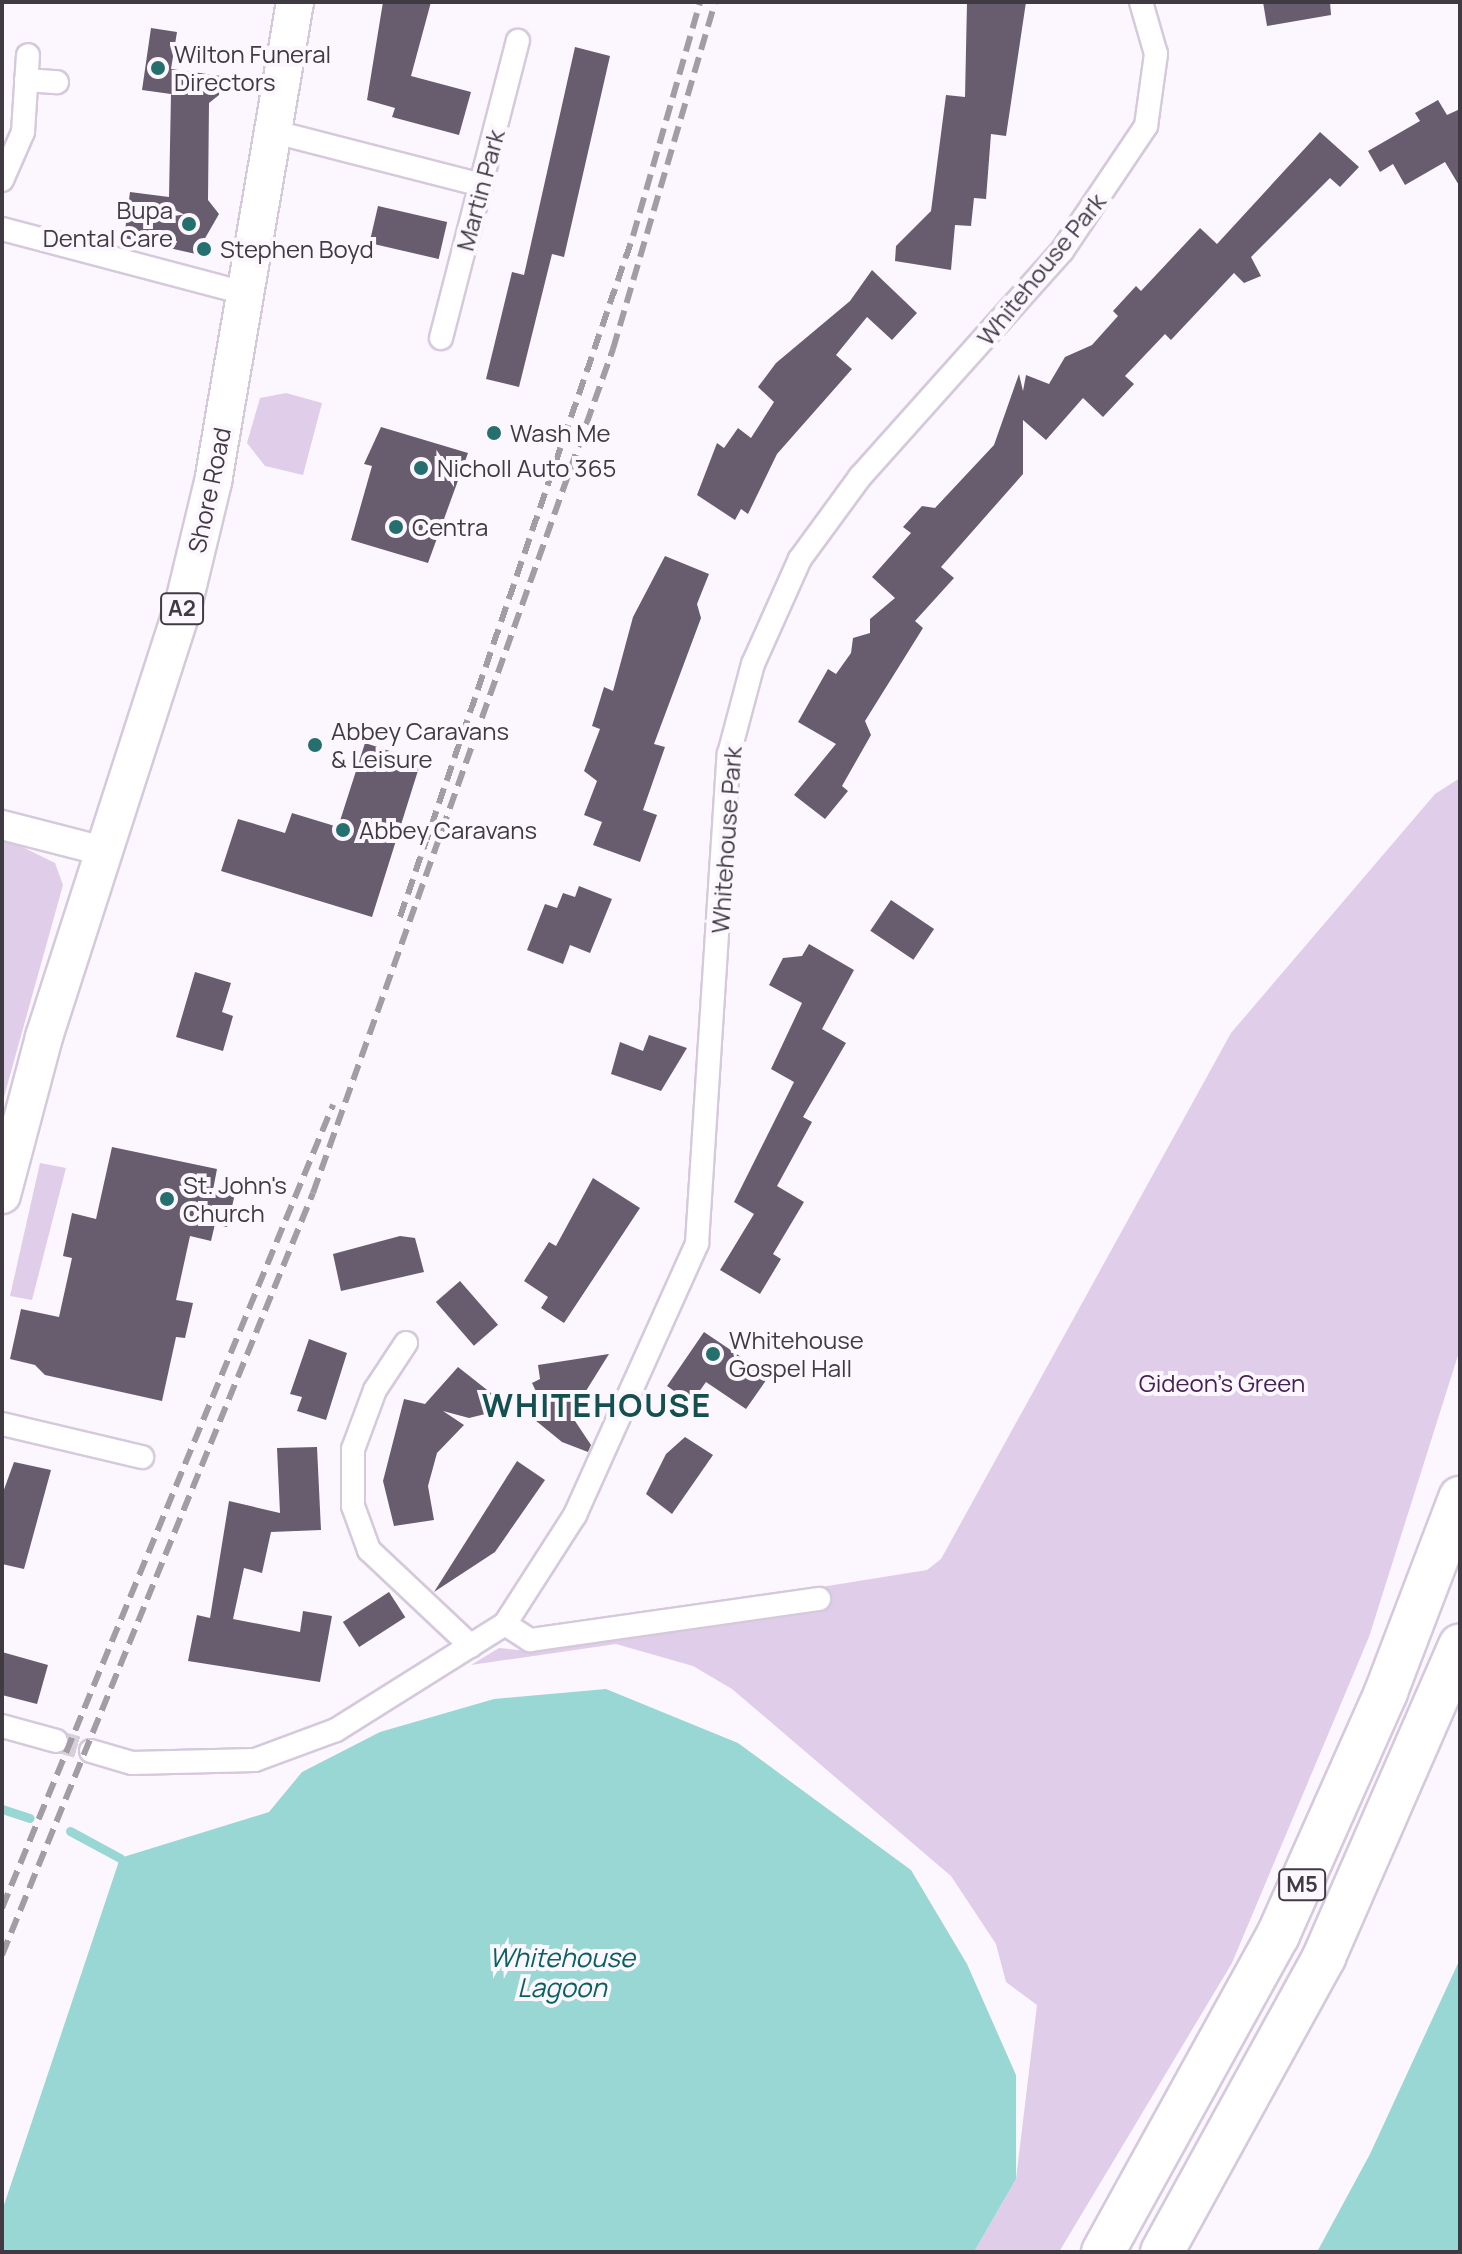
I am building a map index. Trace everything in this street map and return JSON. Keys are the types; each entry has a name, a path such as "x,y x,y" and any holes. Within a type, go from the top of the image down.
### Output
{"highway":[{"name":"M5","path":"1103,2252 1278,1935 1386,1692 1460,1498"},
{"name":"M5","path":"1162,2252 1330,1943 1460,1645"}],"main road":[{"name":"Shore Road","path":"2,1195 9,1143 183,606 245,293 295,2"}],"street":[{"name":"Whitehouse Park","path":"505,1624 575,1515 697,1243 729,754 753,664 800,559 843,500 1062,251 1146,126 1156,54 1141,2"},
{"name":"Martin Park","path":"441,338 518,41"},
{"path":"2,180 23,132 28,55"},
{"path":"26,80 57,82"},
{"path":"271,131 481,185"},
{"path":"2,229 245,293"},
{"path":"2,825 103,851"},
{"path":"406,1343 375,1390 353,1449 353,1506 369,1550 471,1646"},
{"path":"2,1424 142,1457"},
{"path":"91,1751 132,1763 255,1760 336,1730 505,1624 530,1640 819,1599"},
{"path":"2,1726 56,1741"}],"green space":[{"path":"286,393 322,403 303,475 265,466 247,443 260,398"},
{"name":"Gideon's Green","path":"1460,778 1460,1349 1369,1637 1232,1963 1059,2252 974,2252 1016,2179 1037,2005 1006,1982 996,1944 951,1876 732,1689 693,1666 616,1644 471,1665 499,1648 529,1651 641,1634 633,1617 927,1570 941,1559 1231,1033 1435,794"},
{"path":"2,837 55,863 63,885 2,1104"},
{"path":"40,1163 66,1168 32,1300 10,1296"}],"water":[{"name":"Whitehouse Lagoon","path":"606,1689 738,1743 911,1870 967,1964 1016,2075 1016,2179 974,2252 2,2252 2,2211 120,1858 269,1812 302,1772 380,1732 494,1699"},
{"path":"1460,1959 1460,2252 1317,2252 1370,2154"}],"building":[{"path":"383,2 431,2 411,76 471,92 459,135 392,117 395,108 367,100"},
{"path":"967,2 1026,2 1006,136 991,134 986,199 974,198 971,226 955,225 951,270 895,261 896,246 931,211 946,95 965,97"},
{"path":"1263,2 1330,2 1331,15 1267,26"},
{"path":"151,28 177,32 171,69 221,76 219,95 209,103 208,200 219,214 196,254 124,238 130,192 169,197 171,94 142,90"},
{"path":"575,47 610,56 564,257 552,254 519,387 486,379 512,272 524,275"},
{"path":"1438,100 1447,115 1460,109 1460,187 1445,162 1405,185 1393,164 1380,172 1368,151 1420,121 1415,113"},
{"path":"1320,132 1359,167 1340,187 1330,178 1251,257 1261,276 1244,283 1234,273 1171,340 1165,334 1125,376 1134,384 1103,417 1083,398 1046,440 1023,420 1023,474 941,567 954,578 915,621 923,628 865,721 871,735 842,786 848,791 825,819 794,795 836,744 798,722 828,669 836,674 851,653 853,638 870,633 870,619 895,598 872,577 911,533 903,527 922,506 935,508 994,445 1019,374 1023,391 1026,375 1049,384 1065,357 1092,345 1118,316 1113,311 1136,286 1141,291 1200,228 1217,244"},
{"path":"378,206 447,222 439,259 369,243"},
{"path":"872,270 917,313 892,340 867,317 836,355 852,369 777,454 748,514 741,509 735,520 697,495 717,443 724,448 738,428 751,438 774,402 758,387 776,363 850,301"},
{"path":"381,427 468,453 428,563 351,540 372,466 364,464"},
{"path":"665,556 709,574 697,604 701,618 654,744 665,747 643,810 657,815 640,862 593,845 602,822 584,815 597,781 584,771 600,729 592,726 604,687 613,691 633,617"},
{"name":"Abbey Caravans","path":"365,743 421,761 372,917 221,871 238,819 285,833 292,813 338,827"},
{"path":"579,886 612,899 590,953 570,945 563,964 527,950 545,904 557,908 563,893 575,897"},
{"path":"891,900 934,929 913,960 870,931"},
{"path":"809,944 854,970 822,1029 846,1043 803,1117 812,1122 777,1186 804,1202 773,1254 781,1259 760,1294 720,1270 754,1214 734,1202 794,1082 771,1069 802,1003 769,985 783,958 802,956"},
{"path":"195,972 231,983 222,1012 233,1016 223,1051 176,1037"},
{"path":"649,1035 687,1048 661,1091 611,1074 620,1042 643,1051"},
{"path":"112,1147 217,1169 213,1190 235,1194 227,1227 215,1224 211,1241 190,1236 176,1300 193,1303 185,1338 176,1337 162,1401 45,1375 35,1365 10,1359 21,1309 59,1317 72,1258 63,1256 72,1213 96,1219"},
{"path":"593,1178 640,1208 564,1323 541,1308 548,1297 524,1281 549,1242 556,1246"},
{"path":"400,1236 415,1238 424,1272 341,1291 333,1254"},
{"path":"460,1281 498,1325 474,1346 436,1302"},
{"name":"Whitehouse Gospel Hall","path":"704,1332 769,1376 746,1409 706,1382 691,1403 667,1386"},
{"path":"309,1339 347,1353 326,1420 297,1411 302,1397 290,1394"},
{"path":"609,1354 571,1415 591,1445 588,1452 562,1442 530,1416 540,1400 532,1383 540,1379 538,1365"},
{"path":"458,1367 510,1408 469,1418 443,1411 464,1425 437,1453 428,1486 434,1520 394,1526 383,1481 404,1399 425,1404"},
{"path":"685,1437 713,1455 672,1514 646,1494 666,1454"},
{"path":"317,1447 321,1530 271,1532 262,1573 244,1568 233,1619 300,1632 303,1611 332,1616 320,1682 188,1661 197,1615 210,1618 229,1501 280,1513 277,1448"},
{"path":"517,1461 545,1480 495,1552 434,1592"},
{"path":"14,1462 51,1470 24,1569 2,1564 2,1495"},
{"path":"389,1592 405,1617 359,1647 343,1622"},
{"path":"2,1652 48,1665 37,1704 2,1695"}],"waterway":[{"path":"2,1809 30,1818"},
{"path":"70,1831 120,1858"}],"tunnel":[{"path":"56,1741 91,1751"}],"railway":[{"path":"400,917 633,236 700,2"},
{"path":"2,1955 313,1193 613,349 715,2"},
{"path":"2,1908 333,1105"}],"place":[{"name":"Wilton Funeral Directors","path":"158,68"},
{"name":"Bupa Dental Care","path":"189,224"},
{"name":"Stephen Boyd","path":"204,249"},
{"name":"Wash Me","path":"494,433"},
{"name":"Nicholl Auto 365","path":"421,468"},
{"name":"Centra","path":"396,527"},
{"name":"Abbey Caravans & Leisure","path":"315,745"},
{"name":"Abbey Caravans","path":"343,830"},
{"name":"St. John's Church","path":"167,1199"},
{"name":"Whitehouse Gospel Hall","path":"713,1354"}],"district":[{"name":"WHITEHOUSE","path":"597,1405"}]}
